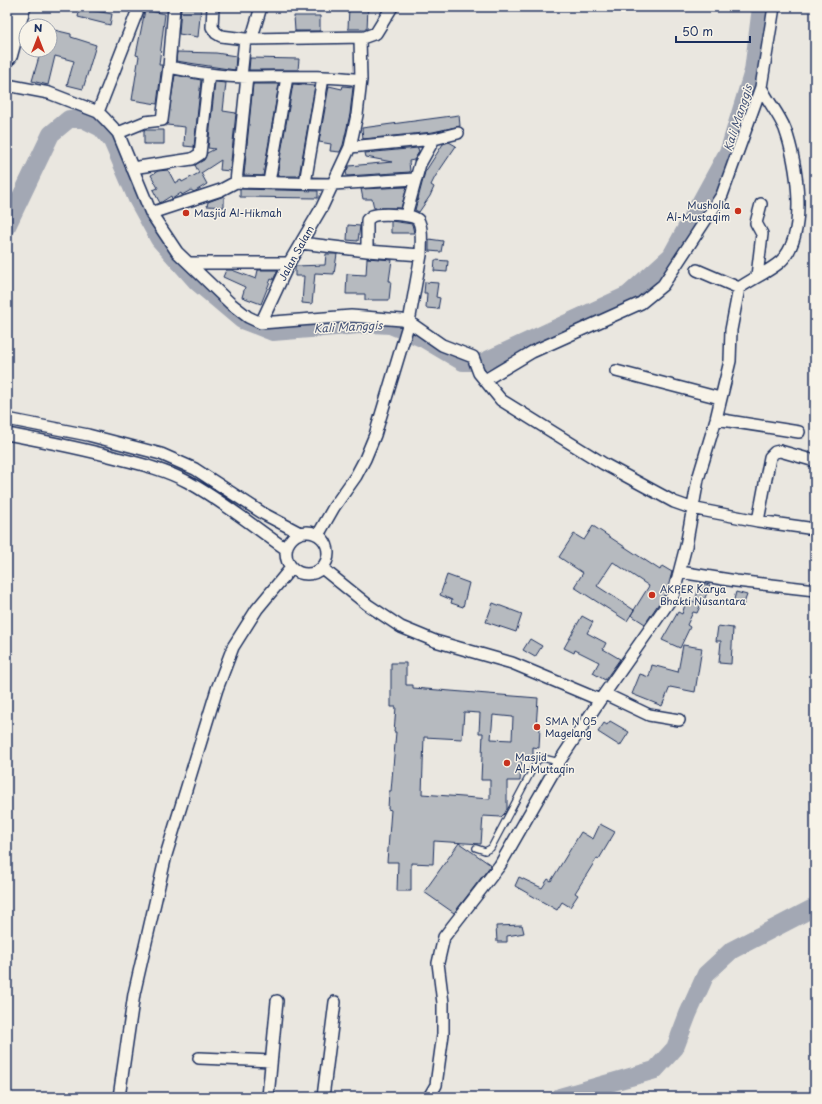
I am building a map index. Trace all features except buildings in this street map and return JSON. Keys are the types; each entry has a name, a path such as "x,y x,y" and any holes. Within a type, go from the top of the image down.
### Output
{"highway":[{"path":"7,55 20,7"}],"street":[{"path":"98,112 139,7"},
{"path":"118,133 145,122 162,120 169,68 174,7"},
{"path":"213,7 212,27 216,33 221,36 248,38 360,38 376,33 392,7"},
{"path":"236,182 248,38 261,7"},
{"path":"482,377 532,352 641,304 663,285 722,195 761,87 774,7"},
{"name":"Jalan Salam","path":"261,323 289,263 322,207 350,147 359,100 360,38"},
{"path":"169,68 244,77 360,80"},
{"path":"132,168 192,159 200,154 209,74"},
{"path":"269,182 287,77"},
{"path":"305,183 322,78"},
{"path":"7,85 49,93 98,112 118,133 150,213 177,252 230,304 248,317 261,323 351,316 382,318 409,324 442,345 473,358 482,377 501,400 547,430 604,464 674,502 691,508 758,521 815,529"},
{"path":"430,1097 436,1085 443,1034 443,1003 438,963 444,937 500,865 559,762 602,697 673,596 680,572 691,508 698,479 716,419 730,361 731,330 739,288 781,261 790,249 798,208 793,155 779,117 761,87"},
{"path":"350,147 434,139 458,133"},
{"path":"406,215 420,164 434,139"},
{"path":"150,213 222,190 236,182 332,184 415,179"},
{"path":"757,276 762,234 756,223 761,204"},
{"path":"318,535 365,459 404,341 409,324 421,255 420,225 418,219 413,216 406,215 372,216 367,220 366,225 367,251"},
{"path":"301,243 367,251 421,255"},
{"path":"189,263 289,263"},
{"path":"697,270 739,288"},
{"path":"616,371 720,398"},
{"path":"7,419 88,435 161,454 195,469 264,514 300,533"},
{"path":"716,419 799,432"},
{"path":"30,438 31,423"},
{"path":"7,434 86,449 172,474 189,482 286,550"},
{"path":"758,521 770,457 775,452 780,451 815,461"},
{"path":"306,532 318,535 323,539 328,551 326,563 322,568 310,574 303,574 291,568 288,562 286,550 291,540 300,533 306,532"},
{"path":"124,1097 119,1097 134,994 166,855 217,689 233,647 257,609 291,568"},
{"path":"322,568 368,605 401,627 435,641 512,663 649,715 679,720"},
{"path":"680,572 736,581 815,590"},
{"path":"268,1097 277,1001"},
{"path":"323,1097 335,1002"},
{"path":"199,1058 271,1061"}],"lane":[{"path":"476,848 485,851 491,848 537,761 543,758 559,762"}],"waterway":[{"name":"Kali Manggis","path":"7,226 51,134 69,119 83,119 101,128 112,141 137,199 159,239 197,282 242,320 273,332 372,324 390,325 424,339 463,362 483,362 628,295 671,256 729,150 753,71 761,7"},
{"path":"560,1097 655,1070 675,1048 706,974 732,950 815,907"}],"place":[{"name":"Musholla Al-Mustaqim","path":"738,211"},
{"name":"Masjid Al-Hikmah","path":"186,213"},
{"name":"AKPER Karya Bhakti Nusantara","path":"652,595"},
{"name":"SMA N 05 Magelang","path":"537,727"},
{"name":"Masjid Al-Muttaqin","path":"507,763"}]}
